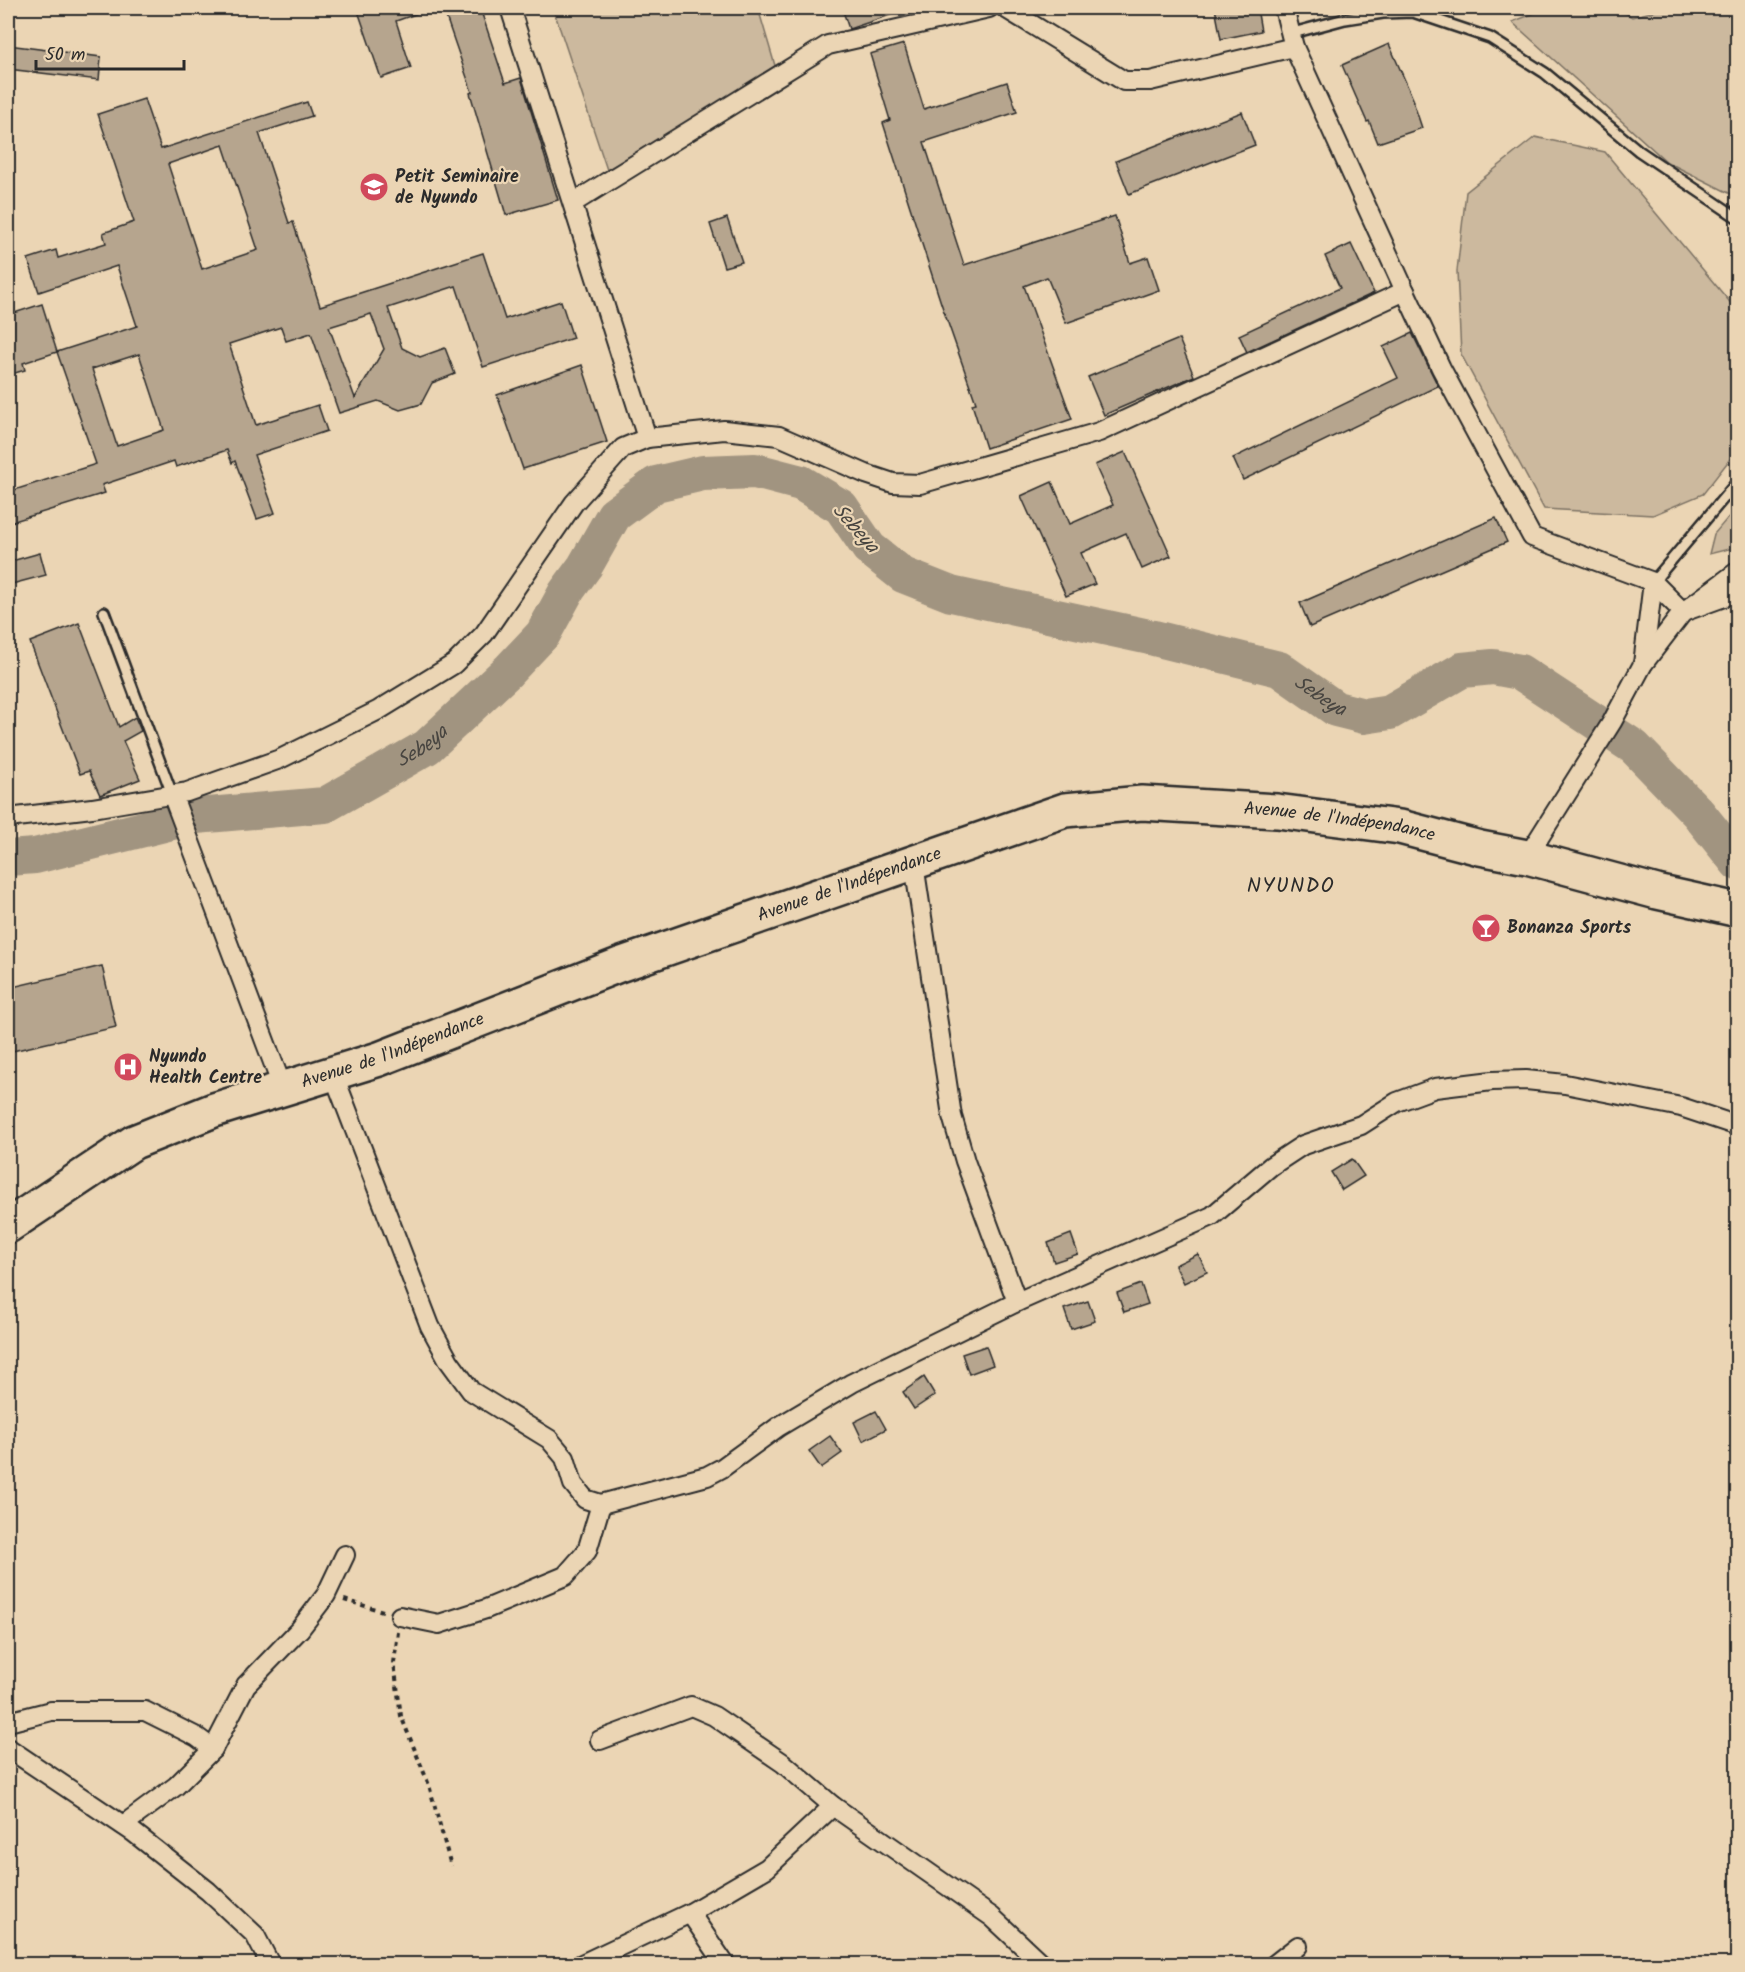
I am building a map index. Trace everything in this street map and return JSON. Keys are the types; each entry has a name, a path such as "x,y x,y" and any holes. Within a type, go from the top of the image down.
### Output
{"highway":[{"name":"Avenue de l'Indépendance","path":"8,1226 134,1142 214,1110 379,1059 619,965 1065,810 1142,803 1277,811 1400,826 1480,848 1527,857 1657,892 1737,910"}],"street":[{"path":"510,8 647,438"},
{"path":"573,203 828,45 989,8"},
{"path":"1005,8 1124,81 1150,81 1292,40"},
{"path":"1284,8 1292,40 1441,368 1532,537 1653,582 1683,612"},
{"path":"8,818 92,808 176,803 188,792 280,759 380,710 454,664 484,634 574,503 623,448 647,438 724,430 779,436 875,477 893,483 920,484 1099,432 1405,291"},
{"path":"1527,857 1612,723 1643,664 1683,612 1737,570"},
{"path":"1643,664 1653,582"},
{"path":"1683,612 1737,592"},
{"path":"176,803 283,1089"},
{"path":"914,864 952,1116 965,1161 1017,1302"},
{"path":"333,1073 430,1326 449,1361 471,1391 549,1439 565,1458 573,1484 585,1498 601,1504 706,1476 723,1468 778,1427 852,1383 1017,1302 1212,1216 1271,1166 1303,1146 1360,1125 1397,1102 1435,1088 1492,1081 1526,1080 1565,1084 1681,1107 1737,1126"},
{"path":"400,1616 439,1624 486,1609 565,1576 587,1551 601,1504"},
{"path":"123,1825 176,1786 213,1749 246,1685 300,1629 326,1595 345,1555"},
{"path":"600,1740 691,1706 714,1716 783,1763 833,1806 992,1917 1042,1965"},
{"path":"8,1722 51,1711 145,1711 197,1737 213,1749"},
{"path":"8,1748 123,1825 208,1891 255,1935 270,1965"},
{"path":"582,1965 690,1913 767,1868 833,1806"},
{"path":"690,1913 725,1965"},
{"path":"1275,1965 1298,1946"}],"lane":[{"path":"1292,40 1345,19 1383,13 1413,12 1490,38 1545,73 1639,151 1737,218"},
{"path":"1653,582 1737,481"},
{"path":"104,612 176,803"}],"path":[{"path":"326,1595 400,1616 394,1663 401,1716 429,1785 451,1866"}],"shaded area":[{"path":"553,8 758,8 776,69 607,170"},
{"path":"1548,8 1617,8 1632,17 1655,11 1655,8 1733,8 1732,19 1738,26 1737,197 1667,162 1512,22"},
{"path":"1535,137 1605,152 1734,307 1738,365 1737,450 1703,494 1653,515 1544,509 1461,354 1457,271 1466,192"},
{"path":"1737,507 1737,547 1709,554 1714,534"}],"building":[{"path":"357,8 427,8 427,10 396,21 411,68 381,78"},
{"path":"443,8 480,8 505,83 521,78 558,200 506,215 470,93 472,92"},
{"path":"842,8 905,8 905,10 849,29"},
{"path":"1215,8 1257,8 1261,31 1221,39"},
{"path":"904,44 924,109 1007,82 1017,112 924,142 964,265 1115,216 1130,263 1148,257 1159,290 1066,323 1047,277 1024,286 1072,419 986,448 972,404 976,403 883,123 890,120 870,54"},
{"path":"1389,44 1414,101 1422,128 1378,143 1342,65"},
{"path":"8,45 101,57 99,80 8,69"},
{"path":"144,99 161,149 307,102 312,116 259,133 289,223 293,222 320,306 483,253 505,319 561,301 573,338 483,367 456,286 388,308 402,348 420,357 445,348 455,374 432,383 421,404 400,410 378,401 339,413 311,333 286,341 281,327 229,344 256,425 318,405 327,431 254,455 275,513 257,519 235,461 232,463 227,450 176,467 174,461 102,485 105,493 8,523 8,492 96,464 57,352 137,326 117,266 39,292 28,259 56,250 58,258 106,243 103,233 134,222 98,114","holes":["223,145 258,250 202,269 168,164","371,314 384,349 355,398 329,327","139,354 164,430 117,446 92,369"]},
{"path":"1242,112 1255,145 1129,194 1116,161"},
{"path":"727,218 742,262 724,267 710,224"},
{"path":"1351,244 1374,293 1247,352 1239,335 1340,288 1325,256"},
{"path":"42,304 57,352 23,363 25,370 8,375 8,315"},
{"path":"1412,333 1438,386 1243,480 1233,458 1398,378 1383,347"},
{"path":"1179,339 1194,376 1104,415 1088,377"},
{"path":"582,365 607,442 523,469 497,395"},
{"path":"1125,452 1171,556 1142,569 1126,533 1081,553 1095,584 1066,596 1021,496 1052,482 1070,524 1113,505 1095,465"},
{"path":"1496,518 1507,542 1310,627 1300,603"},
{"path":"40,553 46,575 8,585 8,562"},
{"path":"79,623 119,727 135,717 141,731 123,741 140,779 100,795 89,771 80,774 30,642"},
{"path":"102,966 116,1027 8,1052 8,988"},
{"path":"1352,1159 1364,1176 1342,1190 1331,1172"},
{"path":"1071,1234 1078,1254 1054,1262 1048,1243"},
{"path":"1198,1254 1207,1272 1184,1283 1175,1265"},
{"path":"1141,1284 1148,1304 1124,1312 1117,1293"},
{"path":"1088,1301 1095,1321 1071,1329 1064,1309"},
{"path":"986,1346 993,1365 969,1374 962,1354"},
{"path":"924,1377 935,1395 914,1409 903,1392"},
{"path":"876,1411 886,1429 863,1441 854,1422"},
{"path":"830,1436 842,1453 821,1468 809,1451"}],"waterway":[{"name":"Sebeya","path":"8,858 35,856 196,816 325,805 427,747 508,671 543,634 614,515 656,484 703,473 755,471 801,483 841,507 869,548 903,575 951,594 1154,638 1279,669 1336,709 1364,716 1390,712 1462,670 1493,667 1520,672 1634,747 1698,813 1738,863"}],"place":[{"name":"Petit Seminaire de Nyundo","path":"374,187"},
{"name":"Bonanza Sports","path":"1486,928"},
{"name":"Nyundo Health Centre","path":"128,1067"}],"district":[{"name":"NYUNDO","path":"1291,886"}]}
